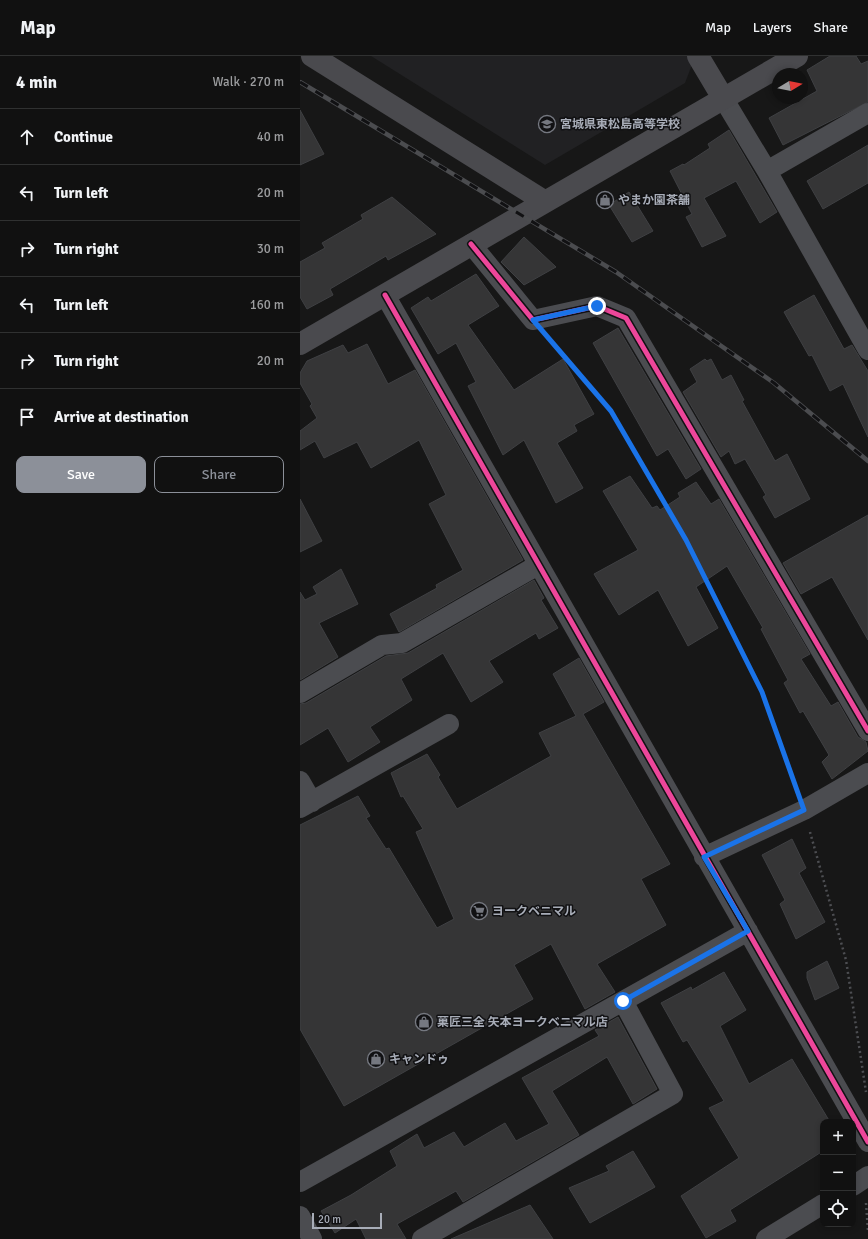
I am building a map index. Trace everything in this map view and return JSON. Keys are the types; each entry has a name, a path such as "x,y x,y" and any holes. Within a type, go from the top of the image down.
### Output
{"street":[{"path":"312,56 544,201"},
{"path":"698,56 767,171 868,350"},
{"path":"300,344 796,56"},
{"path":"767,171 868,113"},
{"path":"472,244 533,320 597,306 626,318 868,731"},
{"path":"385,295 704,857 748,931 868,1142"},
{"path":"300,693 382,645 402,643 538,565"},
{"path":"300,781 306,805 449,724"},
{"path":"704,857 804,810 868,773"},
{"path":"300,1182 748,931"},
{"path":"422,1239 673,1094 623,1001"},
{"path":"856,1184 868,1176"},
{"path":"766,1239 820,1206"},
{"path":"300,1216 312,1239"}],"path":[{"path":"533,320 611,411 686,540 762,692 804,810 846,960 866,1094"}],"shaded area":[{"name":"宮城県東松島高等学校","path":"371,56 689,56 693,62 685,83 545,165"}],"building":[{"path":"830,56 856,56 861,64 868,61 868,102 783,145 769,118 794,104 808,104 808,96 817,91 808,69"},
{"path":"300,110 324,154 300,165"},
{"path":"729,130 777,212 760,223 736,181 704,198 726,236 702,247 686,217 692,214 670,171 683,164 684,165 710,148 708,144"},
{"path":"868,145 868,183 823,209 807,181"},
{"path":"629,192 653,231 632,242 609,205"},
{"path":"392,197 436,234 388,260 386,256 330,289 333,295 307,309 300,297 300,262 325,248 322,243 363,219 361,215"},
{"path":"524,237 556,267 524,285 501,262"},
{"path":"476,274 499,306 468,325 514,390 563,359 594,414 574,425 577,431 557,443 583,488 556,503 524,440 503,455 468,386 476,382 456,343 438,354 411,308 428,297 431,301"},
{"path":"814,295 844,349 852,345 868,371 868,437 843,384 830,391 812,355 809,356 784,312"},
{"path":"618,328 701,469 686,479 668,449 657,456 593,343"},
{"path":"367,344 388,384 415,370 523,560 399,632 390,614 437,588 436,585 463,570 429,504 446,495 419,440 371,468 357,442 324,458 315,441 300,450 300,431 317,418 310,406 312,404 300,383 300,373 307,361 343,345 348,353"},
{"path":"705,359 707,361 711,359 722,380 731,375 744,400 742,401 775,461 787,454 810,499 775,518 763,497 766,495 745,459 735,464 729,451 721,457 683,392 697,382 690,369"},
{"path":"630,476 652,508 657,506 660,510 680,497 678,493 696,482 711,504 719,499 810,654 801,659 831,706 838,702 858,737 866,742 868,751 832,779 822,762 829,755 803,711 800,713 784,683 788,680 761,629 763,628 727,566 696,587 718,628 688,646 658,590 619,615 594,574 638,550 603,491"},
{"path":"300,499 322,541 300,552"},
{"path":"868,515 868,640 832,577 801,594 783,563"},
{"path":"341,569 358,604 319,623 338,657 300,680 300,592 305,600 317,594 313,587"},
{"path":"534,580 544,598 541,600 558,628 539,639 536,633 489,661 503,682 471,702 443,653 401,679 412,700 370,727 380,742 348,762 328,728 300,745 300,704 306,703 386,656 408,653"},
{"name":"ヨークベニマル","path":"579,658 604,702 583,714 670,864 641,879 666,925 597,964 615,992 585,1009 551,944 514,965 533,999 344,1106 300,1029 300,825 358,796 370,816 366,818 386,849 389,848 437,928 454,919 416,832 423,829 403,796 401,797 391,773 427,754 440,775 438,777 457,809 551,756 539,733 576,716 553,674"},
{"path":"792,839 806,868 799,873 825,922 796,939 780,904 785,900 762,855"},
{"path":"827,961 839,988 815,1000 807,978 807,972"},
{"path":"724,972 746,1010 720,1026 749,1084 792,1059 828,1119 820,1119 820,1153 730,1210 736,1221 706,1238 681,1196 739,1158 709,1108 724,1101 687,1040 683,1042 661,1003 691,987 692,990"},
{"path":"618,1017 657,1089 633,1104 607,1057 552,1091 579,1135 463,1202 456,1191 397,1224 406,1239 366,1239 356,1219 335,1233 321,1211 351,1195 397,1166 390,1151 417,1134 424,1148 454,1132 464,1147 505,1123 516,1141 549,1124 522,1078 599,1036 595,1030"},
{"path":"633,1151 655,1187 590,1223 569,1188 609,1171 606,1166"},
{"path":"530,1205 553,1239 451,1239"}],"railway":[{"path":"300,82 616,272 774,383 868,461"}],"cycle path":[{"path":"471,244 533,320 597,306 626,318 868,731"},
{"path":"385,295 868,1142"}],"place":[{"name":"宮城県東松島高等学校","path":"547,124"},
{"name":"やまか園茶舗","path":"605,200"},
{"name":"ヨークベニマル","path":"479,911"},
{"name":"菓匠三全 矢本ヨークベニマル店","path":"424,1022"},
{"name":"キャンドゥ","path":"376,1059"}],"route":[{"path":"597,306 533,320 611,411 686,540 762,692 804,810 704,857 748,931 623,1001"}]}
